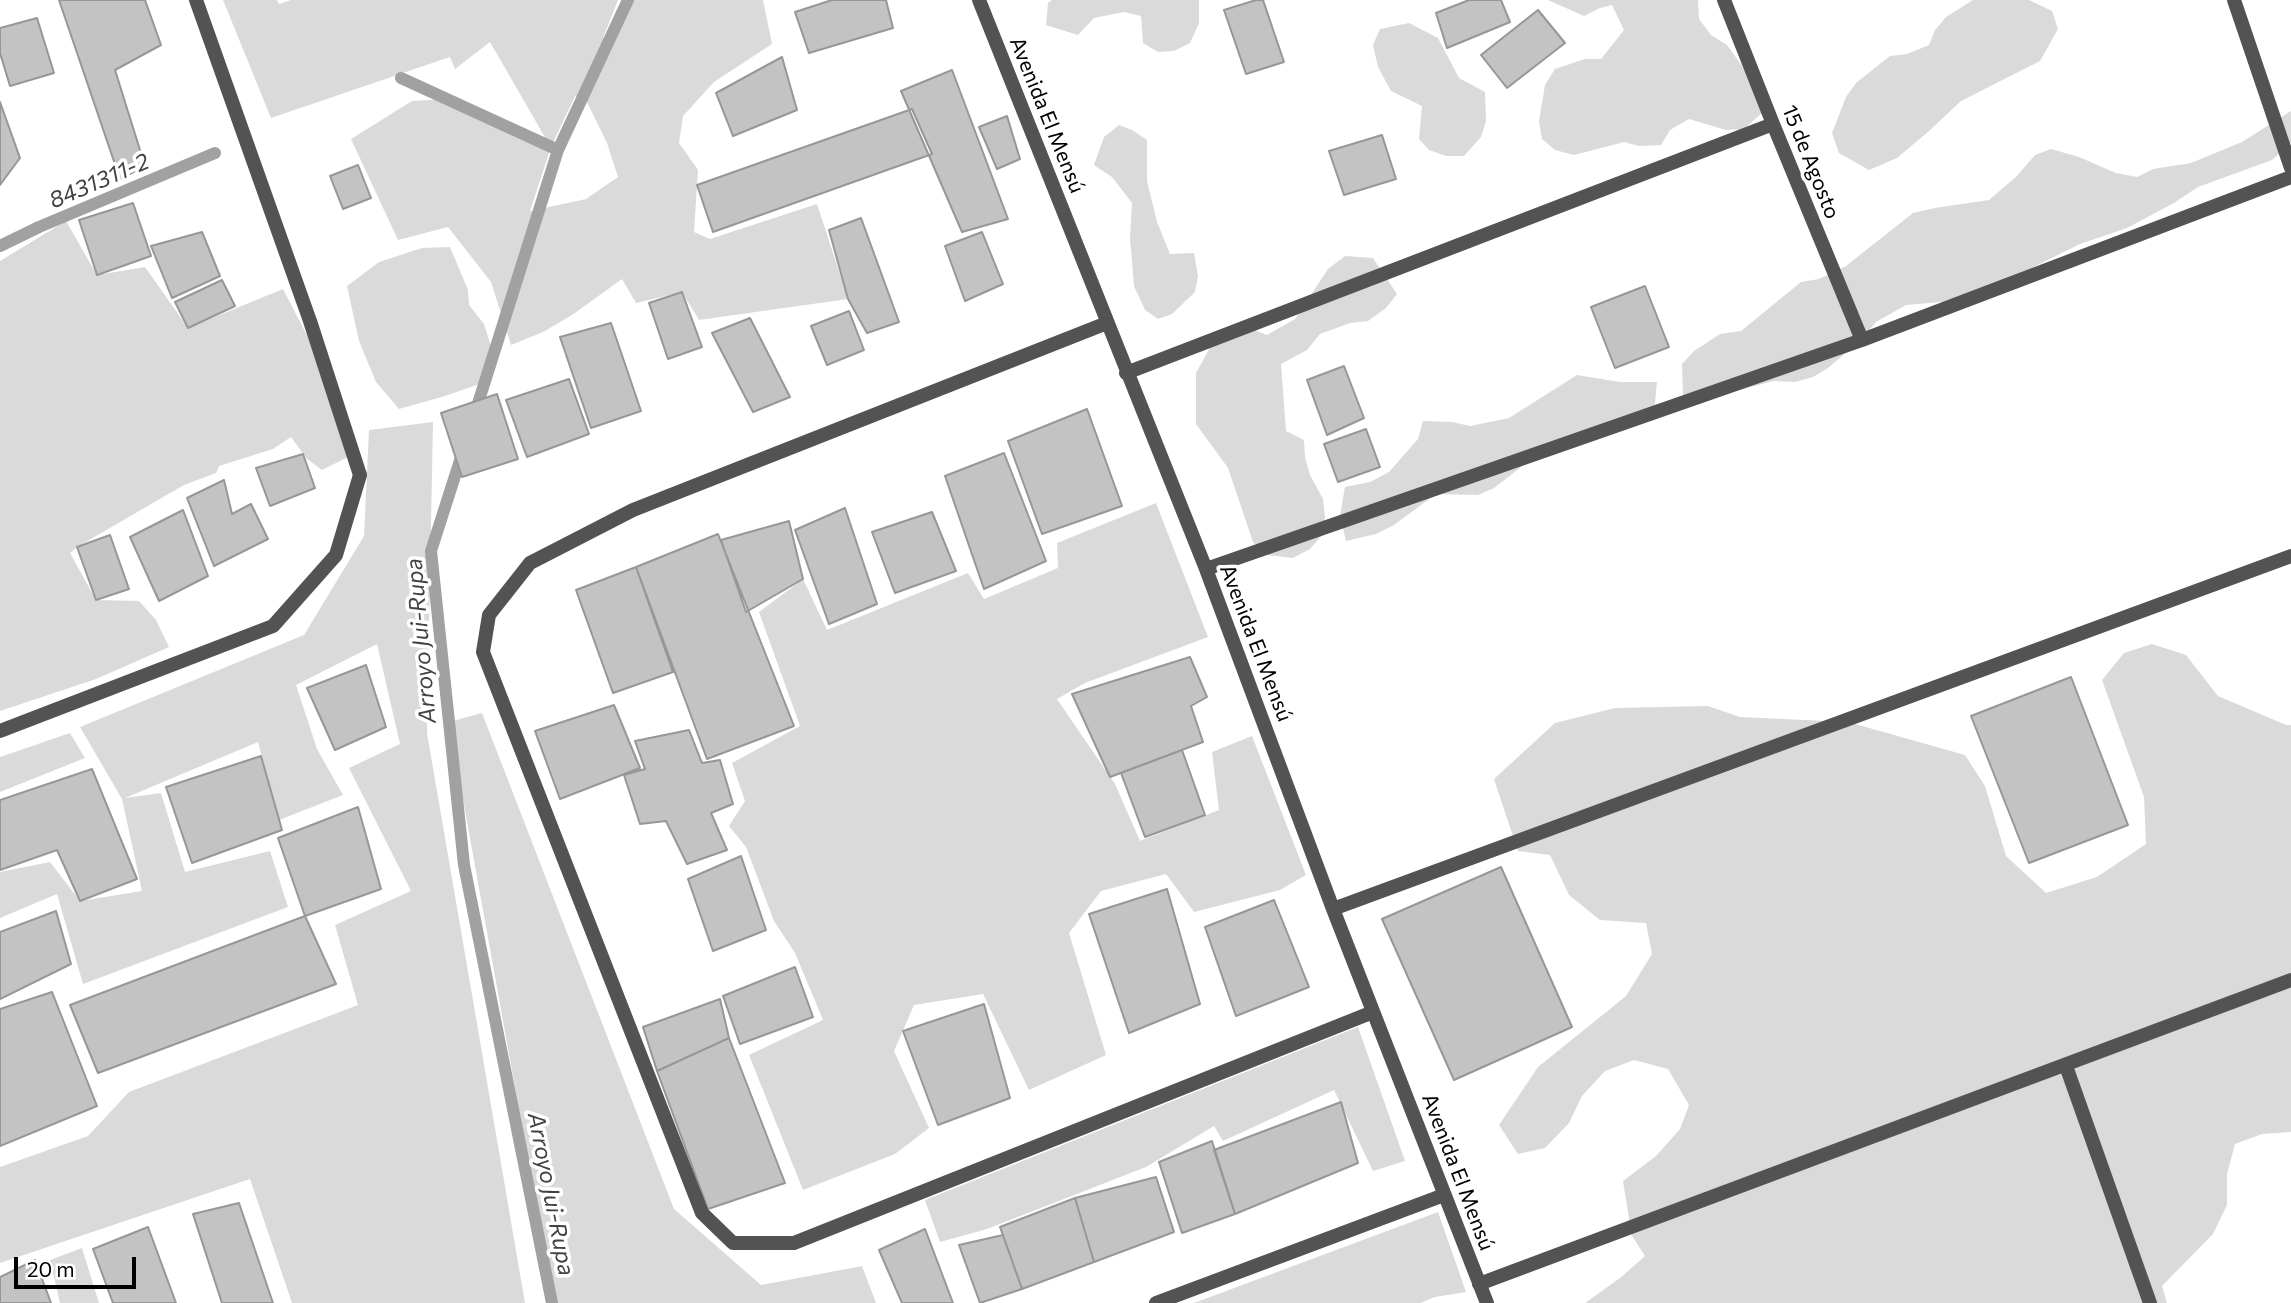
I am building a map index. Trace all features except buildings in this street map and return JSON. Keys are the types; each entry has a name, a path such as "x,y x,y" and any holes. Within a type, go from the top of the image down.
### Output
{"street":[{"path":"0,731 273,626 336,555 360,475 310,321 195,0"},
{"name":"Avenida El Mensú","path":"979,0 1206,569 1333,909 1487,1303"},
{"name":"15 de Agosto","path":"1724,0 1862,340"},
{"path":"2234,0 2291,168"},
{"path":"1126,373 1773,124"},
{"path":"1206,569 1862,340 2291,177"},
{"path":"1107,323 633,510 530,563 489,615 483,652 702,1213 733,1243 794,1243 1373,1012"},
{"path":"1333,909 2291,556"},
{"path":"1479,1284 2291,980"},
{"path":"2066,1066 2150,1303"},
{"path":"1156,1303 1444,1195"}],"shaded area":[{"path":"223,0 277,0 279,4 291,0 618,0 603,38 615,28 628,0 763,0 772,44 714,82 683,116 679,143 698,170 694,232 710,239 817,204 848,299 699,320 682,292 636,303 622,279 572,315 543,332 511,345 491,282 448,227 398,240 351,139 412,101 449,99 550,146 490,42 455,69 450,57 271,118","holes":["575,96 585,98 607,143 618,177 586,199 530,211 551,147"]},
{"path":"1052,0 1199,0 1199,23 1190,43 1174,51 1158,52 1143,43 1141,16 1124,12 1094,18 1078,35 1046,25 1048,3"},
{"path":"1548,0 1698,0 1699,19 1711,35 1727,45 1763,95 1763,112 1744,129 1726,130 1689,119 1670,130 1661,145 1639,146 1624,142 1574,155 1555,150 1542,139 1539,121 1545,85 1555,69 1585,59 1601,59 1624,30 1612,5 1584,16"},
{"path":"1973,0 2029,0 2052,11 2058,29 2040,61 1961,101 1897,158 1869,170 1839,153 1832,133 1846,97 1856,83 1890,56 1907,54 1929,45 1935,30 1946,17"},
{"path":"1409,23 1438,38 1459,78 1485,92 1486,121 1481,137 1464,156 1446,156 1429,150 1419,139 1422,106 1391,91 1378,67 1373,45 1380,29"},
{"path":"2291,111 2291,143 2272,160 2198,187 2127,228 2080,244 1985,291 1951,301 1906,305 1876,322 1861,340 1813,377 1795,382 1774,381 1700,400 1683,395 1682,364 1694,351 1720,334 1741,331 1801,282 1819,279 1846,266 1913,213 1989,200 2017,176 2035,155 2051,149 2079,157 2116,173 2137,177 2153,169 2191,163 2242,142"},
{"path":"1119,125 1147,140 1147,181 1157,222 1170,254 1194,253 1198,276 1195,292 1172,314 1158,319 1145,310 1134,286 1130,238 1132,203 1112,177 1094,165 1104,137"},
{"path":"66,221 97,275 145,267 188,328 283,289 332,384 354,454 322,470 307,459 291,437 273,449 219,466 216,473 184,485 77,547 70,553 96,600 139,601 156,620 169,647 96,679 0,711 0,261"},
{"path":"450,247 468,290 469,305 484,324 494,356 488,381 399,409 376,382 359,341 347,286 379,262 422,248"},
{"path":"1345,256 1373,258 1397,294 1386,308 1368,321 1350,323 1320,334 1307,350 1281,364 1286,431 1304,440 1305,457 1310,475 1323,499 1325,517 1322,535 1310,549 1293,558 1267,555 1253,542 1228,468 1196,424 1196,373 1212,344 1252,329 1267,335 1295,319 1328,269"},
{"path":"1577,375 1620,382 1657,382 1654,413 1529,461 1494,488 1478,495 1436,494 1394,525 1376,534 1346,541 1340,516 1345,487 1370,482 1389,472 1418,439 1423,421 1470,426 1509,418"},
{"path":"433,422 427,733 525,1303 292,1303 250,1179 0,1263 0,1167 88,1136 129,1092 358,1005 335,925 411,891 349,768 400,744 377,644 296,685 317,749 343,795 279,820 258,742 125,798 161,793 185,872 270,851 288,907 83,984 57,894 0,918 0,872 50,862 80,901 142,891 122,799 80,727 304,635 364,536 369,430"},
{"path":"1156,503 1208,637 1085,683 1057,699 1115,784 1140,841 1219,810 1212,752 1252,736 1306,875 1280,890 1194,912 1166,874 1101,891 1069,933 1106,1055 1029,1090 983,994 914,1005 894,1051 929,1128 895,1154 803,1190 749,1055 823,1020 795,953 774,921 746,847 729,826 745,801 732,763 800,726 759,612 803,579 827,630 968,573 984,599 1058,568 1057,543"},
{"path":"2152,644 2186,655 2218,696 2291,725 2291,1132 2262,1134 2235,1144 2227,1174 2227,1205 2213,1234 2162,1286 2167,1303 1585,1303 1645,1256 1632,1236 1623,1181 1656,1156 1680,1129 1689,1105 1668,1069 1634,1060 1605,1071 1582,1096 1569,1123 1545,1148 1518,1154 1499,1125 1538,1067 1626,996 1652,954 1646,923 1600,920 1569,895 1550,855 1518,851 1494,779 1555,723 1615,708 1708,706 1740,717 1848,722 1965,755 1985,786 2006,856 2046,893 2097,877 2146,844 2144,797 2102,680 2124,653"},
{"path":"482,713 674,1209 761,1285 862,1266 876,1303 554,1303 449,722"},
{"path":"70,733 85,758 0,792 0,757"},
{"path":"1358,1027 1405,1161 1373,1171 1334,1090 1223,1141 1214,1126 1146,1167 987,1229 940,1242 925,1200"},
{"path":"1438,1212 1466,1292 1435,1297 1420,1303 1194,1303"},
{"path":"82,1248 99,1303 60,1303 50,1260"}],"waterway":[{"name":"Arroyo Jui-Rupa","path":"475,413 558,150 628,0"},
{"name":"8431311-2","path":"401,78 558,150"},
{"name":"8431311-2","path":"0,246 215,153"},
{"name":"Arroyo Jui-Rupa","path":"463,451 431,551 464,865 552,1303"}]}
